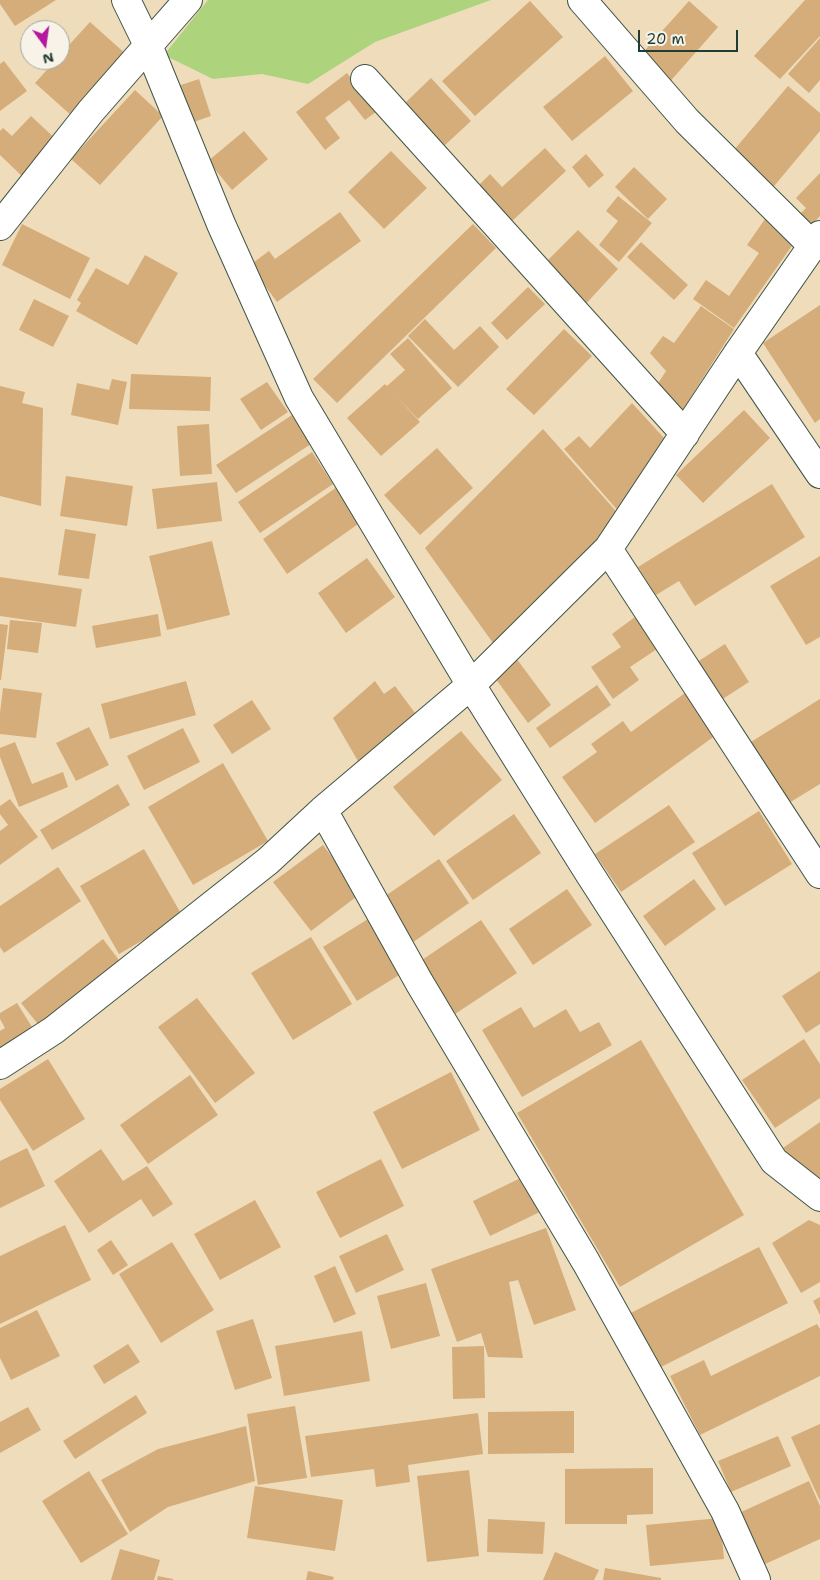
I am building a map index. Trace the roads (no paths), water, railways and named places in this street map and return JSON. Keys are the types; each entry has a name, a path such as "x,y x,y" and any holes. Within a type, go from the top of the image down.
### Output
{"street":[{"path":"126,0 148,45 221,224 299,398 471,685 774,1161 820,1197"},
{"path":"0,226 91,111 188,0"},
{"path":"0,1065 54,1030 268,861 322,810 471,685 608,549 738,353 816,240 687,121 582,0"},
{"path":"365,79 685,434"},
{"path":"738,353 820,474"},
{"path":"608,549 820,874"},
{"path":"322,810 419,982 591,1271 725,1511 756,1580"}]}
